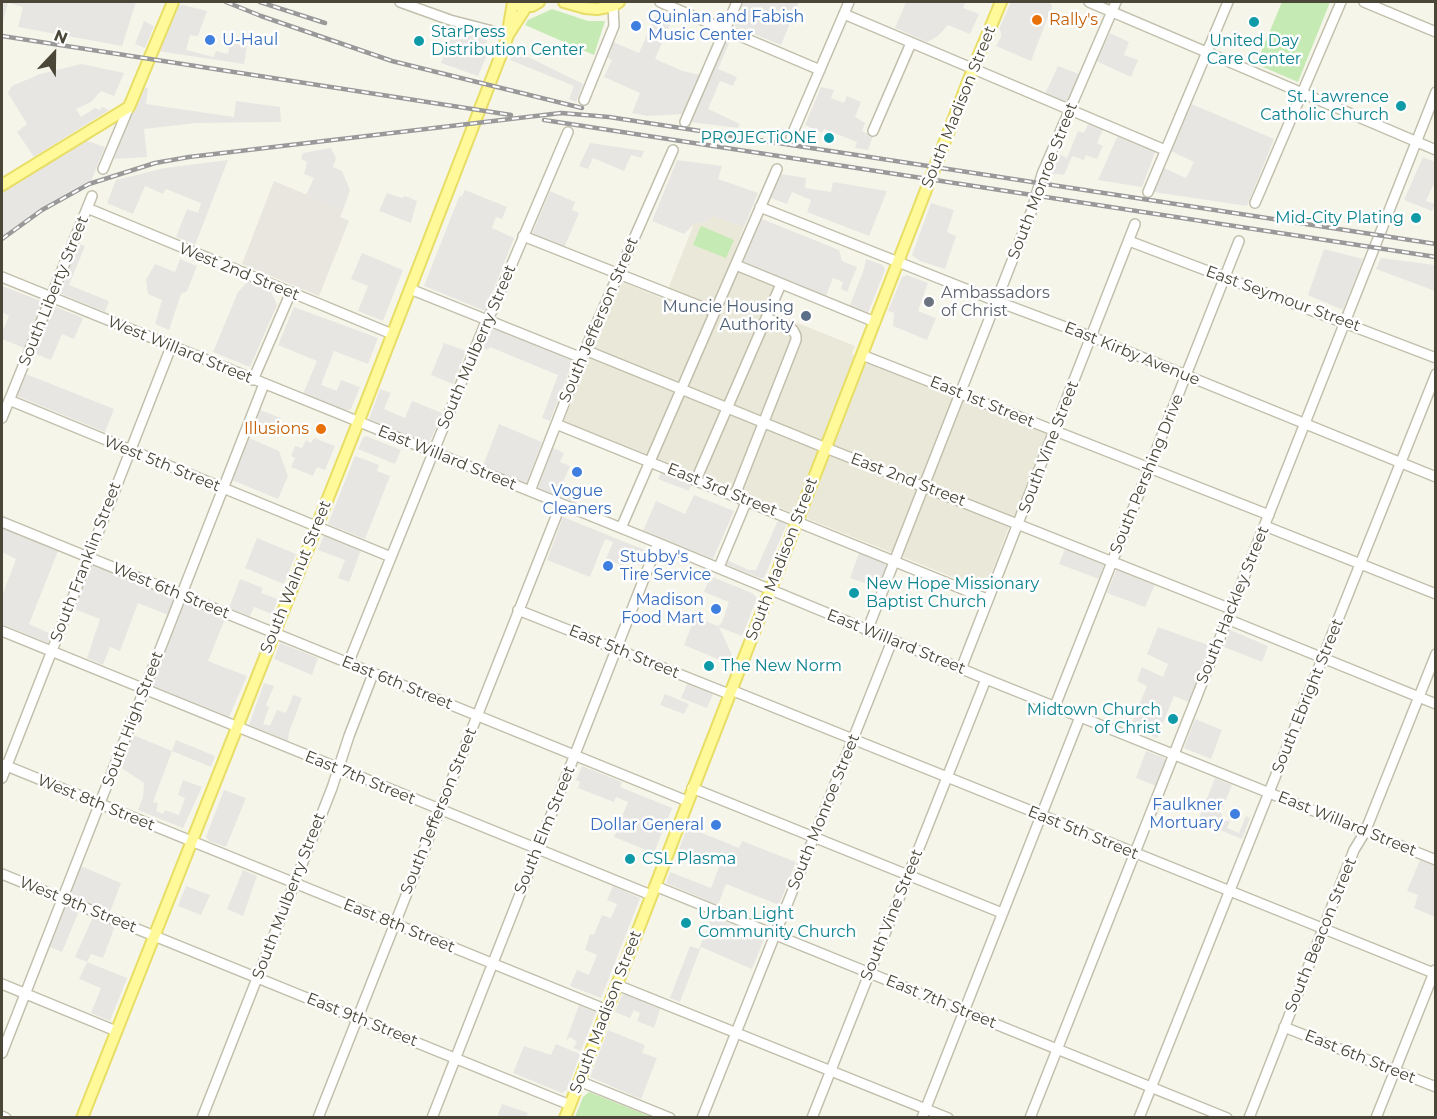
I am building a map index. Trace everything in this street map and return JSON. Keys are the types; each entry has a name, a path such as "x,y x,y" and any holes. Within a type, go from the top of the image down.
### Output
{"main road":[{"path":"2,184 129,107 173,2"},
{"path":"513,2 526,7 539,2"},
{"name":"South Walnut Street","path":"508,35 513,2"},
{"path":"564,2 591,9 616,4"},
{"name":"South Madison Street","path":"565,1118 1001,2"},
{"name":"South Walnut Street","path":"82,1118 358,422 508,35 526,7"}],"street":[{"path":"400,2 450,20 508,35"},
{"path":"660,2 820,70"},
{"path":"685,122 737,2"},
{"path":"791,136 849,2"},
{"path":"1089,2 1436,150"},
{"name":"South Monroe Street","path":"867,631 1032,210 1042,174 1116,2"},
{"path":"1148,192 1228,2"},
{"path":"1255,203 1341,2"},
{"path":"1364,2 1436,32"},
{"path":"584,100 614,26 616,4"},
{"path":"844,14 1165,150"},
{"path":"873,131 911,43"},
{"name":"South Hackley Street","path":"1030,1118 1436,92"},
{"path":"103,169 129,107"},
{"name":"South Mulberry Street","path":"348,663 487,319 568,132"},
{"name":"South Jefferson Street","path":"530,491 584,354 673,150"},
{"path":"621,528 777,169"},
{"name":"South Liberty Street","path":"2,418 92,196"},
{"name":"East Kirby Avenue","path":"760,207 996,302 1092,337 1436,477"},
{"name":"West 2nd Street","path":"87,208 392,334"},
{"name":"South Vine Street","path":"961,669 1135,224"},
{"path":"523,236 715,312"},
{"name":"East Seymour Street","path":"1129,241 1436,358"},
{"name":"South Pershing Drive","path":"1055,706 1239,241"},
{"path":"736,265 875,322"},
{"name":"West Willard Street","path":"2,277 358,422"},
{"path":"696,480 781,284"},
{"name":"East 2nd Street","path":"410,289 681,389 1231,609"},
{"path":"253,380 291,292"},
{"path":"735,495 796,336 793,330 766,318"},
{"name":"South Franklin Street","path":"2,778 4,765 51,652 171,346"},
{"name":"East 1st Street","path":"862,355 1269,515"},
{"name":"South Ebright Street","path":"1139,1118 1436,374"},
{"name":"South High Street","path":"2,1053 264,384"},
{"name":"West 5th Street","path":"9,400 316,526"},
{"name":"East Willard Street","path":"358,422 719,567 867,631 1436,860"},
{"name":"East 3rd Street","path":"556,424 987,599"},
{"path":"719,567 747,500"},
{"name":"South Jefferson Street","path":"318,1118 561,504"},
{"name":"West 6th Street","path":"2,522 274,634"},
{"path":"316,526 391,557"},
{"path":"1264,526 1436,594"},
{"name":"South Elm Street","path":"432,1118 658,543"},
{"name":"East 5th Street","path":"518,610 1435,972"},
{"path":"1227,619 1436,704"},
{"name":"East 7th Street","path":"2,631 439,810 775,936 1227,1118"},
{"name":"East 6th Street","path":"274,634 687,801"},
{"name":"South Monroe Street","path":"702,1118 892,641"},
{"name":"South Beacon Street","path":"1249,1118 1354,850 1365,832 1436,654"},
{"name":"South Mulberry Street","path":"202,1118 339,769 373,674"},
{"name":"South Vine Street","path":"812,1118 986,679"},
{"path":"924,1113 1080,717"},
{"name":"West 8th Street","path":"4,765 191,842"},
{"path":"692,788 1002,913"},
{"name":"East 8th Street","path":"191,842 607,1010"},
{"name":"West 9th Street","path":"2,874 154,937"},
{"name":"East 9th Street","path":"154,937 570,1104"},
{"path":"1376,1118 1435,972"},
{"path":"2,984 116,1031"},
{"path":"616,985 830,1070 924,1113 948,1118"},
{"name":"East 6th Street","path":"1284,1027 1436,1087"},
{"path":"579,1081 670,1118"},
{"path":"2,1116 6,1118"}],"shaded area":[{"path":"2,2 136,2 122,46 18,27 23,7 8,3 2,25"},
{"path":"744,2 799,2 781,45 734,26"},
{"path":"906,2 965,2 963,8 979,14 970,34 948,25 938,36 927,42 895,28"},
{"path":"1011,2 1049,2 1052,6 1031,61 996,46 1001,37 999,29"},
{"path":"183,5 207,11 198,36 190,35 186,50 214,57 216,51 228,54 230,43 247,46 244,64 157,51 175,6"},
{"path":"659,8 674,15 655,59 683,71 700,75 683,114 647,116 632,113 640,93 604,77 612,60 607,57 613,42 639,53"},
{"path":"144,21 154,26 145,48 135,44"},
{"path":"456,26 485,34 489,50 478,76 441,63"},
{"path":"1110,33 1129,42 1124,55 1138,60 1131,77 1096,61"},
{"path":"726,39 730,41 718,69 737,77 733,86 720,81 708,109 740,124 738,128 690,122"},
{"path":"514,50 583,84 576,102 569,99 574,86 510,60"},
{"path":"82,64 124,73 114,96 101,91 91,102 76,109 81,117 95,108 100,110 102,107 109,110 34,157 17,132 27,124 8,93 12,86 40,74"},
{"path":"1058,66 1079,74 1067,102 1045,94"},
{"path":"821,87 834,90 831,98 844,103 847,96 861,102 855,117 865,123 862,131 873,136 868,150 855,148 857,142 824,129 822,133 805,125"},
{"path":"142,88 148,88 146,104 234,117 236,101 280,107 281,122 196,123 144,129 147,157 114,159"},
{"path":"1189,103 1274,139 1247,206 1154,192 1164,168 1186,178 1194,162 1171,151"},
{"path":"1088,124 1103,129 1097,143 1103,146 1097,159 1086,155 1084,160 1072,156 1064,175 1049,173 1057,153 1067,158 1078,131 1084,133"},
{"path":"1118,135 1156,150 1142,187 1098,180"},
{"path":"84,140 105,147 90,184 42,210 2,239 2,191"},
{"path":"590,143 644,151 641,158 631,155 624,171 593,158 588,169 579,166"},
{"path":"331,148 336,158 333,167 342,171 350,190 343,210 306,195 314,178 304,174 307,162 301,159 303,153"},
{"path":"1423,157 1435,162 1435,186 1433,185 1426,201 1435,204 1432,211 1404,200"},
{"path":"228,160 195,245 176,237 187,209 198,213 201,203 166,189 163,194 145,186 133,214 107,203 116,180 165,168"},
{"path":"677,160 722,166 718,179 758,193 744,227 713,216 708,221 694,224 684,234 652,221"},
{"path":"781,174 806,178 805,188 831,192 833,182 887,191 869,236 807,212 811,200 792,192 787,204 771,198"},
{"path":"274,181 343,210 340,217 349,221 319,296 242,264"},
{"path":"465,190 507,207 502,219 496,217 492,228 514,238 485,311 424,286 459,197"},
{"path":"550,191 575,202 572,210 579,213 564,248 532,234"},
{"path":"387,193 417,201 411,223 379,211"},
{"path":"931,203 954,210 947,232 956,236 945,269 920,261 912,255"},
{"path":"713,216 744,227 730,263 781,284 770,312 855,346 852,354 1048,433 985,590 564,421 622,282 664,299 694,224 708,221"},
{"path":"762,219 839,250 842,261 857,267 847,292 841,289 843,282 833,278 826,296 850,305 866,259 883,265 885,270 866,318 741,267"},
{"path":"79,244 85,246 69,285 109,301 105,312 59,293"},
{"path":"1324,249 1363,259 1343,310 1308,295"},
{"path":"362,253 403,270 383,321 358,311 368,286 351,279"},
{"path":"1381,258 1435,265 1435,291 1376,269"},
{"path":"180,259 197,266 187,291 181,294 169,330 155,324 162,300 148,294 146,280 155,264 175,272"},
{"path":"907,275 928,283 918,311 936,318 927,340 893,326 894,313 888,311 902,277"},
{"path":"249,280 270,289 277,305 250,367 213,352 238,292"},
{"path":"2,286 41,301 42,304 24,348 2,339 2,327 4,328 9,316 2,312"},
{"path":"56,307 83,318 74,339 62,334 51,360 34,353 52,309"},
{"path":"294,307 378,338 368,364 334,351 321,385 337,391 341,380 360,387 351,409 345,411 303,394 317,361 278,345"},
{"path":"489,326 573,360 550,421 542,418 558,375 490,347 488,350 480,347"},
{"path":"444,343 466,351 453,384 431,375"},
{"path":"26,374 114,409 105,432 17,396"},
{"path":"380,389 391,393 384,409 405,418 412,401 442,413 429,444 369,419"},
{"path":"260,410 281,418 275,432 254,424"},
{"path":"499,424 542,442 526,484 483,466"},
{"path":"366,436 401,450 395,464 358,449"},
{"path":"249,438 279,451 288,476 278,499 232,480"},
{"path":"314,438 335,446 325,470 317,467 313,476 291,467 295,458 291,456 295,446 302,448 306,440 311,443"},
{"path":"553,448 564,453 560,462 570,466 560,489 579,496 576,503 538,488"},
{"path":"355,456 379,465 377,471 390,476 365,539 328,524"},
{"path":"662,470 692,483 689,491 658,479"},
{"path":"694,495 734,511 713,559 643,531 656,501 685,514"},
{"path":"563,517 647,551 642,565 627,559 624,566 606,559 613,542 605,539 590,577 547,560"},
{"path":"779,518 788,521 764,578 725,564 727,560 749,570 756,570"},
{"path":"2,528 58,551 29,624 51,634 48,643 2,624 2,596 16,559 2,552"},
{"path":"324,535 361,550 349,582 338,578 345,560 318,550"},
{"path":"257,538 296,554 284,584 245,568"},
{"path":"1065,549 1104,565 1099,579 1059,564"},
{"path":"859,553 885,563 887,567 879,588 850,578"},
{"path":"92,564 175,598 168,615 138,603 120,651 110,647 103,665 87,658 100,619 74,609"},
{"path":"1117,568 1155,584 1145,607 1107,593"},
{"path":"710,576 752,593 757,598 742,636 719,627 734,659 732,665 684,645 695,617 718,626 722,622 729,602 704,592"},
{"path":"240,579 263,588 261,593 278,599 272,614 254,607 250,616 229,608"},
{"path":"185,602 225,619 208,661 247,676 229,717 152,686"},
{"path":"1158,627 1211,646 1189,702 1174,696 1157,738 1130,727 1147,686 1137,681 1142,667 1163,677 1168,664 1147,654"},
{"path":"1230,630 1268,646 1262,662 1224,647"},
{"path":"280,643 318,658 312,675 274,659"},
{"path":"688,682 714,692 707,708 681,698"},
{"path":"264,683 274,686 266,705 269,707 263,724 270,726 277,710 286,713 293,695 302,698 289,732 288,741 249,725"},
{"path":"665,694 689,704 684,714 660,705"},
{"path":"1195,719 1222,730 1211,759 1184,748"},
{"path":"133,735 172,751 153,802 158,803 156,811 163,814 165,810 179,815 185,798 178,795 183,780 202,787 183,828 138,810 143,797 144,783 120,767"},
{"path":"176,740 215,756 211,767 172,751"},
{"path":"1146,751 1166,761 1156,786 1136,778"},
{"path":"582,766 622,782 620,787 672,808 654,853 614,837 628,802 616,797 614,802 578,788 580,782 576,780"},
{"path":"1215,778 1232,785 1221,812 1223,820 1230,821 1227,828 1239,833 1246,816 1250,818 1242,839 1198,821"},
{"path":"224,790 246,798 226,847 209,841 206,837"},
{"path":"687,827 739,848 742,841 796,862 779,905 726,884 718,905 666,883 670,872 711,888 719,867 679,850"},
{"path":"1420,860 1435,866 1435,917 1414,908 1418,895 1407,891"},
{"path":"83,867 121,883 110,912 70,895 80,868"},
{"path":"243,870 257,876 243,916 227,909"},
{"path":"186,886 210,895 201,915 178,906"},
{"path":"613,886 640,898 601,998 570,986 577,970 589,975 597,955 585,950 590,934 594,935 602,915 611,918 617,904 607,900"},
{"path":"66,906 79,911 62,952 50,947"},
{"path":"93,917 115,926 103,958 91,954 87,962 75,957"},
{"path":"712,917 765,937 752,969 701,947 680,1002 670,998 690,946 699,949"},
{"path":"87,962 127,978 110,1021 91,1013 101,988 79,979"},
{"path":"625,994 660,1009 654,1028 637,1021 640,1013 634,1010 630,1018 615,1012 622,995"},
{"path":"579,1005 596,1012 581,1051 573,1048 577,1042 570,1037 566,1041"},
{"path":"608,1030 645,1045 642,1053 657,1058 641,1099 590,1077"},
{"path":"556,1044 580,1054 567,1090 562,1093 513,1073 524,1046 551,1055"},
{"path":"502,1104 528,1113 526,1117 497,1117"}],"green space":[{"path":"1282,2 1330,2 1298,82 1256,64"},
{"path":"552,9 588,21 605,21 594,55 525,25 528,20"},
{"path":"701,226 734,240 726,258 693,245"},
{"path":"589,1092 651,1117 575,1117 583,1097"}],"railway":[{"path":"226,2 392,61 582,108"},
{"path":"260,2 325,23"},
{"path":"2,36 511,115"},
{"path":"2,239 42,210 89,184 155,163 561,113 609,117 1436,244"},
{"path":"544,120 1436,257"}],"place":[{"name":"Rally's","path":"1037,20"},
{"name":"United Day Care Center","path":"1254,22"},
{"name":"Quinlan and Fabish Music Center","path":"636,26"},
{"name":"U-Haul","path":"210,40"},
{"name":"StarPress Distribution Center","path":"419,41"},
{"name":"St. Lawrence Catholic Church","path":"1401,106"},
{"name":"PROJECTiONE","path":"829,138"},
{"name":"Mid-City Plating","path":"1416,218"},
{"name":"Ambassadors of Christ","path":"929,302"},
{"name":"Muncie Housing Authority","path":"806,316"},
{"name":"Illusions","path":"321,429"},
{"name":"Vogue Cleaners","path":"577,472"},
{"name":"Stubby's Tire Service","path":"608,566"},
{"name":"New Hope Missionary Baptist Church","path":"854,593"},
{"name":"Madison Food Mart","path":"716,609"},
{"name":"The New Norm","path":"709,666"},
{"name":"Midtown Church of Christ","path":"1173,719"},
{"name":"Faulkner Mortuary","path":"1235,814"},
{"name":"Dollar General","path":"716,825"},
{"name":"CSL Plasma","path":"630,859"},
{"name":"Urban Light Community Church","path":"686,923"}]}
